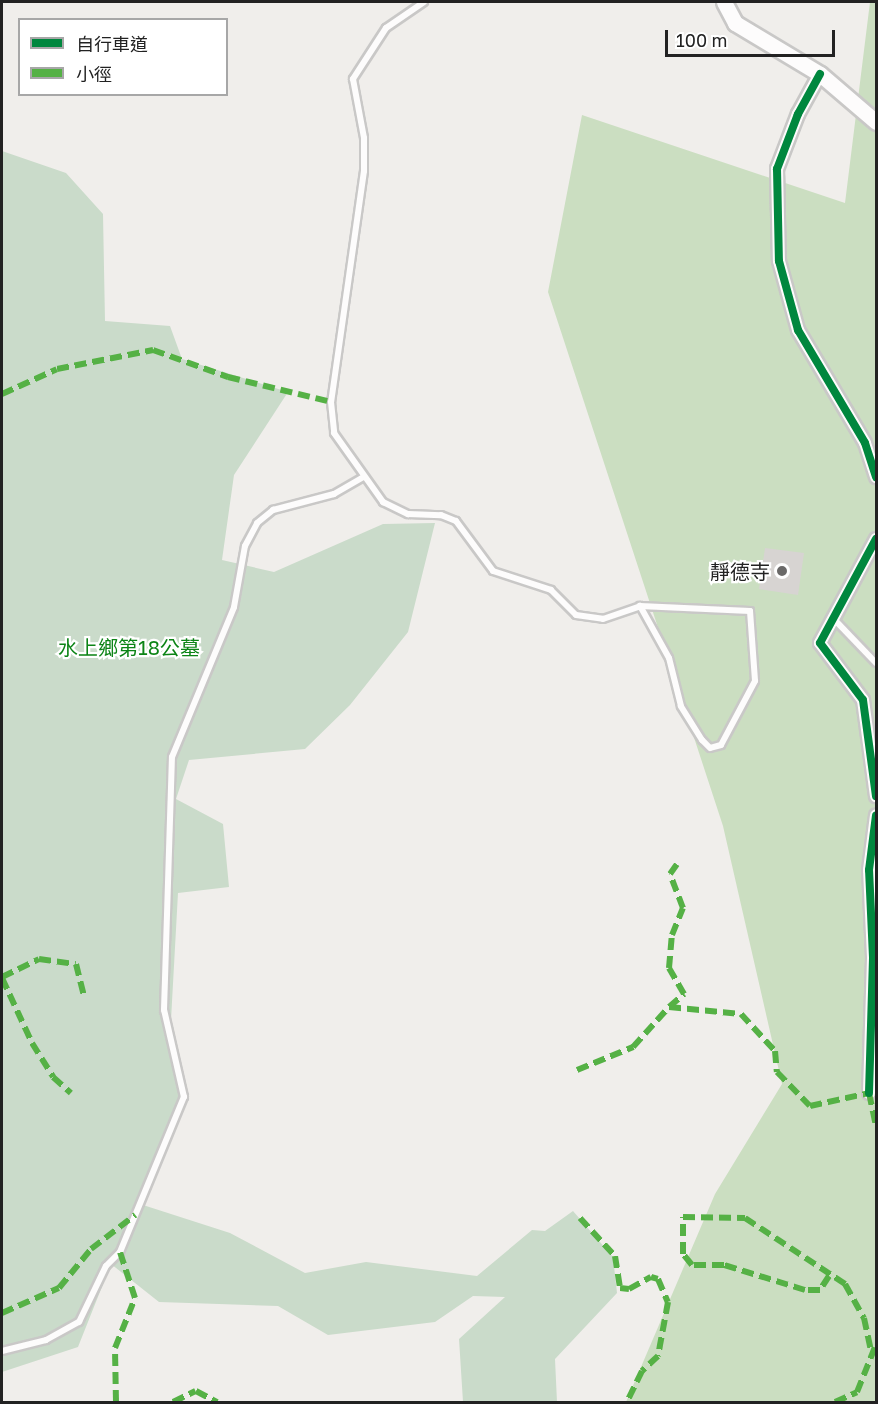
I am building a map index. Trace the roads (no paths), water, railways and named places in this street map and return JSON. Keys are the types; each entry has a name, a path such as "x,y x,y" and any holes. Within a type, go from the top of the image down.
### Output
{"street":[{"path":"724,2 735,23 820,74 876,122"},
{"path":"820,74 798,114 777,169 779,261 798,330 865,443 876,477"},
{"path":"876,539 820,643 863,700 876,796"},
{"path":"868,1093 873,957 869,870 876,815"}],"lane":[{"path":"424,2 386,28 353,79 364,138 364,171 331,402 334,433 363,477 395,510 456,521 493,571 551,590 576,615 603,618 640,606 750,611 755,681 721,745 710,748 702,740 681,706 669,658 640,606"},
{"path":"2,1351 46,1341 78,1322 106,1266 120,1252 184,1097 164,1010 172,757 234,607 245,546 257,523 273,510 334,494 363,477"},
{"path":"832,617 876,663"}],"place":[{"name":"靜德寺","path":"782,571"}],"park label":[{"name":"水上鄉第18公墓","path":"129,647"}]}
